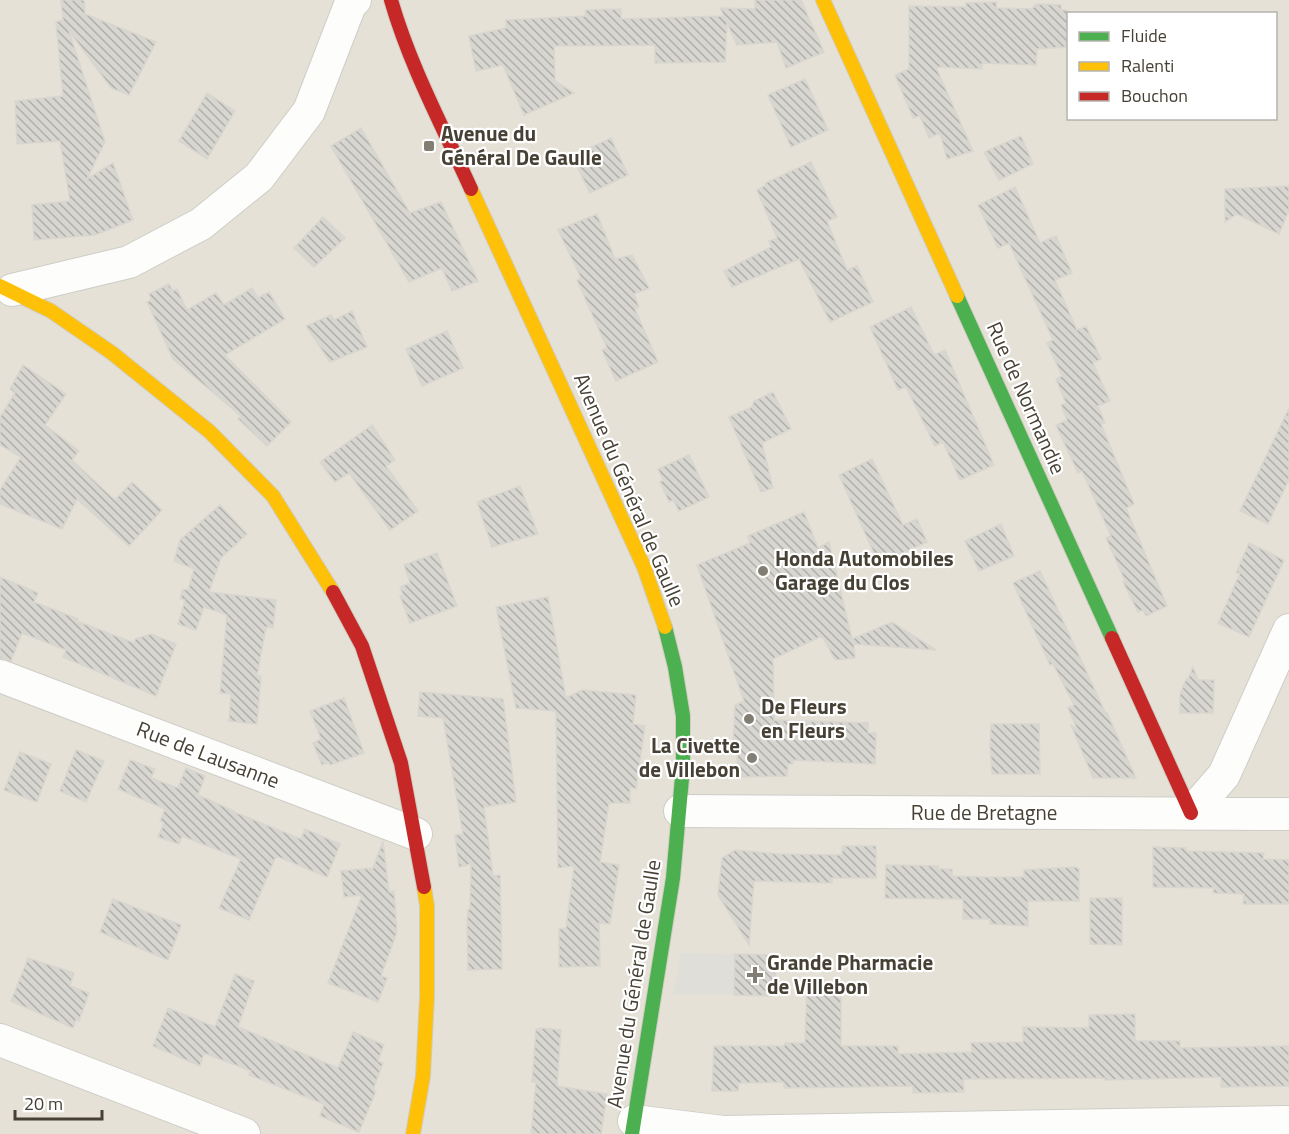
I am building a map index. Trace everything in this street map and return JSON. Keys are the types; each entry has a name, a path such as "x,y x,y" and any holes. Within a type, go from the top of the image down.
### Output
{"street":[{"path":"6,288 129,262 201,224 259,177 309,111 350,5 355,0"},
{"name":"Avenue du Général de Gaulle","path":"391,0 416,68 644,567 664,625 675,667 683,716 680,811 673,878 633,1127"},
{"name":"Rue de Normandie","path":"822,0 1191,813"},
{"path":"6,288 51,311 112,352 210,432 273,496 322,573 362,646 401,764 416,834 427,906 427,984 423,1076 413,1134"},
{"path":"1191,813 1224,775 1289,630"},
{"name":"Rue de Lausanne","path":"0,676 416,834"},
{"name":"Rue de Bretagne","path":"680,811 1289,814"},
{"path":"0,1040 244,1134"},
{"path":"633,1127 723,1132 1289,1122"}],"shaded area":[{"path":"0,0 1289,0 1289,1134 0,1134"},
{"path":"681,953 735,954 734,995 673,995"}],"building":[{"path":"61,0 84,0 85,14 156,42 129,95 111,88 69,31 105,142 87,179 113,163 133,220 95,235 34,240 32,205 70,201 60,141 17,144 15,101 63,96 56,22 63,20"},
{"path":"755,0 801,0 824,52 786,68 777,42 737,45 727,23 725,62 655,63 655,45 554,46 555,81 574,93 524,115 503,65 476,71 469,36 506,28 506,20 585,16 586,10 621,9 621,19 724,16 720,8 755,9"},
{"path":"997,2 996,8 1032,9 1036,4 1061,5 1061,10 1067,10 1067,47 1037,49 1036,65 982,63 982,69 936,67 973,151 947,159 940,133 929,138 920,116 913,118 895,75 909,69 909,6 966,7 966,3"},
{"path":"805,79 828,130 791,147 768,95"},
{"path":"207,93 235,111 207,159 179,141"},
{"path":"361,128 410,213 441,202 478,281 452,291 442,268 409,282 331,146"},
{"path":"1021,136 1033,164 999,180 984,152"},
{"path":"611,138 628,175 590,193 572,156"},
{"path":"811,162 837,217 827,221 847,270 857,266 873,302 830,322 799,259 732,287 724,271 771,247 769,241 777,238 757,190 766,185 765,183"},
{"path":"1289,186 1289,210 1279,234 1237,214 1225,222 1225,189"},
{"path":"1015,187 1040,243 1056,236 1072,273 1055,280 1077,330 1086,326 1101,359 1093,363 1110,401 1098,406 1105,423 1101,424 1134,504 1126,508 1167,606 1146,616 1143,610 1138,612 1123,582 1125,581 1106,538 1111,536 1082,471 1078,473 1056,425 1067,420 1061,405 1066,403 1056,379 1062,376 1047,343 1053,340 1009,243 998,248 978,205"},
{"path":"597,214 615,259 632,255 649,288 634,294 639,307 635,309 658,362 616,381 602,350 607,348 577,280 581,278 558,230"},
{"path":"323,217 345,238 314,267 294,248"},
{"path":"169,284 173,291 177,289 187,310 216,293 224,305 252,288 258,298 269,292 285,319 225,355 291,422 267,446 238,419 241,416 173,359 147,302 152,300 149,294"},
{"path":"911,307 934,355 945,350 994,465 960,480 943,442 935,446 906,387 898,390 870,327"},
{"path":"352,311 367,347 330,362 306,326 331,315 334,320"},
{"path":"447,331 463,368 422,386 406,349"},
{"path":"23,365 66,394 45,425 79,451 72,460 115,500 132,482 162,510 129,546 77,499 62,529 0,504 0,490 21,457 0,445 0,417 15,393 10,389"},
{"path":"773,392 791,429 762,443 773,488 761,492 729,417 752,407 754,401"},
{"path":"1289,408 1289,479 1268,524 1240,511"},
{"path":"372,425 395,460 386,466 418,511 390,530 349,473 335,482 320,462"},
{"path":"689,455 709,497 679,511 673,500 669,502 660,482 663,480 658,469"},
{"path":"872,459 903,525 917,519 927,542 885,561 876,558 839,475"},
{"path":"520,486 538,534 492,547 477,502"},
{"path":"220,505 247,534 221,558 209,592 276,600 273,628 266,627 257,676 261,676 257,724 229,721 231,694 220,693 227,615 204,607 196,630 178,624 185,600 180,599 183,589 188,590 194,569 174,561 180,540"},
{"path":"804,512 818,548 829,542 852,639 892,622 936,650 854,644 855,658 835,660 822,636 773,659 774,720 868,723 868,733 876,733 875,764 793,760 793,764 788,764 787,776 738,777 737,748 733,747 735,705 744,701 697,565 750,543 748,536"},
{"path":"1001,524 1014,556 979,571 965,541"},
{"path":"1249,543 1284,560 1249,637 1218,623 1240,573 1236,573"},
{"path":"437,553 457,606 410,623 400,596 403,595 400,587 410,583 404,565"},
{"path":"1040,571 1136,778 1093,778 1071,725 1077,729 1068,708 1074,705 1053,664 1050,665 1013,583"},
{"path":"0,577 38,593 34,602 134,643 135,639 151,634 176,644 156,696 63,657 66,650 22,633 11,661 0,658"},
{"path":"548,597 566,698 582,690 636,695 633,724 645,726 636,789 630,787 630,803 609,803 600,862 619,865 610,924 599,923 600,966 559,967 559,929 566,928 574,866 558,868 556,711 516,708 496,607"},
{"path":"1193,667 1198,680 1214,680 1213,713 1180,713 1180,695"},
{"path":"420,692 503,699 516,802 484,807 493,876 500,875 502,969 468,970 467,923 470,909 471,864 459,867 455,835 463,834 443,718 418,716"},
{"path":"344,698 364,753 330,765 329,762 322,765 313,743 321,739 310,711"},
{"path":"991,724 1039,724 1040,774 992,774"},
{"path":"76,750 104,761 86,802 60,791"},
{"path":"20,752 51,764 37,802 4,790"},
{"path":"130,760 155,769 151,778 178,788 186,768 205,776 198,795 301,839 305,829 340,844 327,877 276,856 249,920 219,908 241,859 182,836 179,844 158,837 164,823 160,821 165,809 118,789"},
{"path":"383,841 389,892 394,891 397,932 381,976 387,978 378,1002 328,983 362,895 344,897 341,871 373,868"},
{"path":"842,846 876,846 876,878 832,878 832,883 754,881 749,945 718,895 722,858 735,850 779,854 842,855"},
{"path":"1153,847 1186,848 1186,851 1264,853 1263,859 1289,860 1289,904 1243,904 1244,894 1213,893 1214,888 1153,887"},
{"path":"886,865 938,866 938,869 952,869 952,876 984,877 1024,877 1024,870 1075,867 1079,869 1079,901 1028,901 1028,926 990,924 990,919 963,919 963,899 885,898"},
{"path":"1090,898 1122,898 1122,945 1090,944"},
{"path":"113,899 181,925 168,960 100,932"},
{"name":"Grande Pharmacie de Villebon","path":"735,954 776,955 775,996 734,995"},
{"path":"28,958 74,973 70,986 89,993 79,1021 76,1020 73,1028 11,1001"},
{"path":"235,974 254,981 238,1027 338,1068 353,1032 384,1045 378,1061 383,1063 373,1090 376,1091 359,1132 320,1116 324,1104 249,1075 251,1071 204,1053 200,1066 153,1046 168,1008 215,1027"},
{"path":"807,984 841,985 841,1046 898,1046 898,1054 972,1052 971,1043 1023,1042 1023,1027 1089,1028 1089,1015 1135,1014 1135,1041 1180,1041 1180,1048 1289,1046 1289,1086 1221,1087 1221,1077 1105,1080 1105,1078 963,1079 964,1092 913,1093 913,1086 784,1088 784,1082 739,1083 738,1091 712,1091 714,1046 784,1046 785,1043 805,1043"},
{"path":"536,1029 561,1030 557,1086 607,1094 601,1134 531,1134 536,1082 532,1082"}],"traffic: fast":[{"path":"957,296 1112,638"},
{"path":"632,1134 673,878 683,767 683,716 675,667 665,627"}],"traffic: slow":[{"path":"823,0 957,296"},
{"path":"471,189 644,567 665,627"},
{"path":"0,286 51,311 112,353 210,432 273,496 333,592"},
{"path":"413,1134 423,1076 427,996 427,906 424,887"}],"traffic: jam":[{"path":"391,0 417,72 471,189"},
{"path":"333,592 362,646 401,763 424,887"},
{"path":"1112,638 1191,813"}],"place":[{"name":"Avenue du Général De Gaulle","path":"429,146"},
{"name":"Honda Automobiles Garage du Clos","path":"763,571"},
{"name":"De Fleurs en Fleurs","path":"749,719"},
{"name":"La Civette de Villebon","path":"752,758"},
{"name":"Grande Pharmacie de Villebon","path":"755,975"}]}
